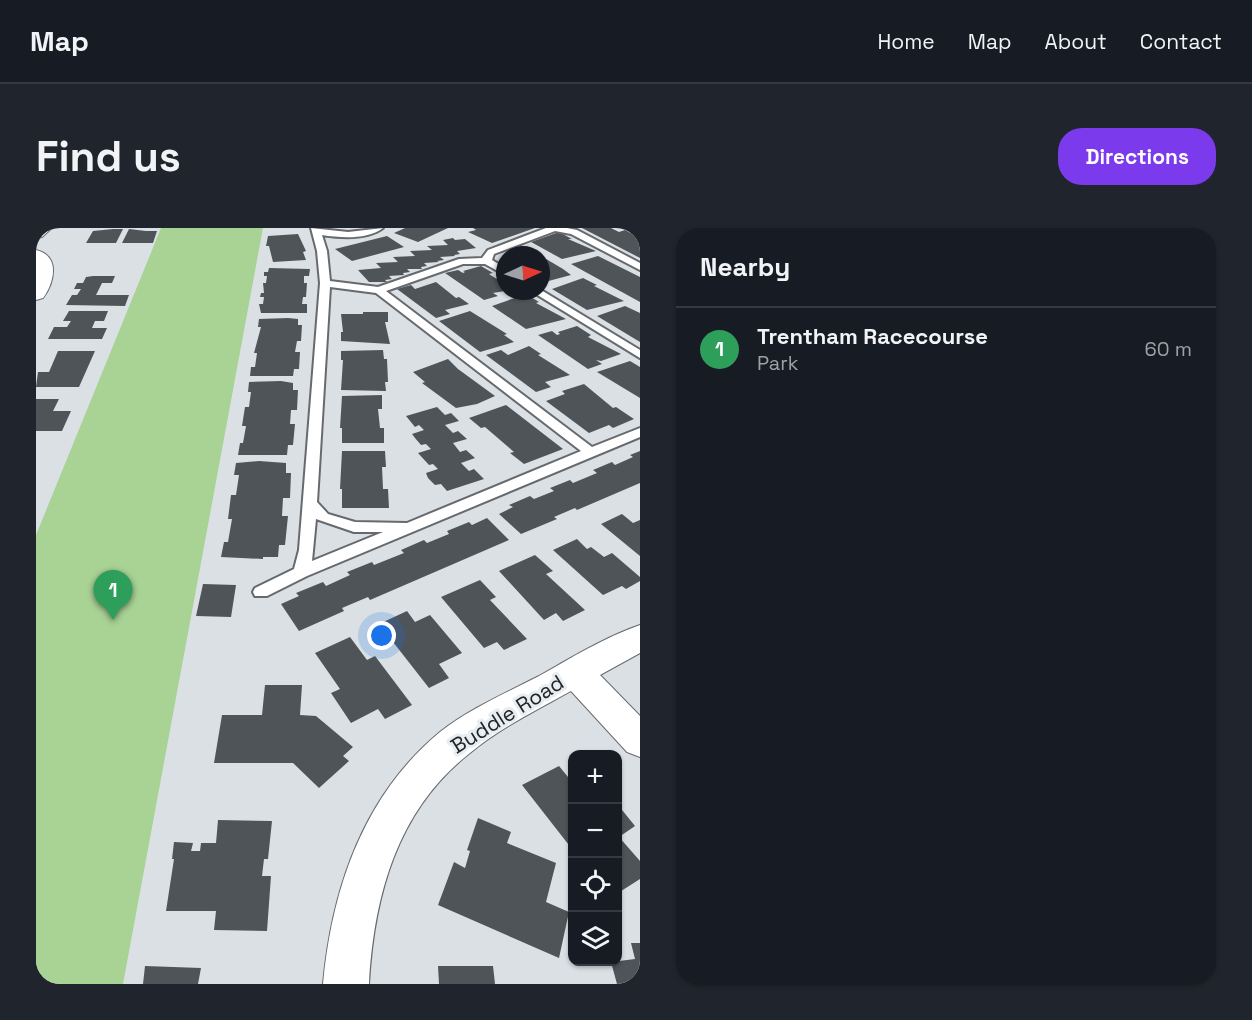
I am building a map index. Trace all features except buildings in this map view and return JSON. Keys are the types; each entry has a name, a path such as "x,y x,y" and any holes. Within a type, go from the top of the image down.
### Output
{"street":[{"path":"36,233 44,228"},
{"path":"36,255 40,257 45,272 44,280 36,294"},
{"name":"Buddle Road","path":"346,984 354,911 365,873 385,828 405,793 454,743 485,722 640,638"},
{"path":"575,672 640,741"}],"lane":[{"path":"301,572 307,550 324,283 322,250 315,230 354,234 379,228"},
{"path":"487,261 487,256 491,252 554,228 574,232 640,267"},
{"path":"324,283 379,290 462,261 487,261 496,266"},
{"path":"379,290 592,453"},
{"path":"550,300 640,355"},
{"path":"261,592 301,572 640,432"},
{"path":"310,503 323,517 354,527 414,526"}],"green space":[{"path":"161,228 263,228 123,984 36,984 36,535"}],"place":[{"name":"Trentham Racecourse","path":"113,620"}]}
